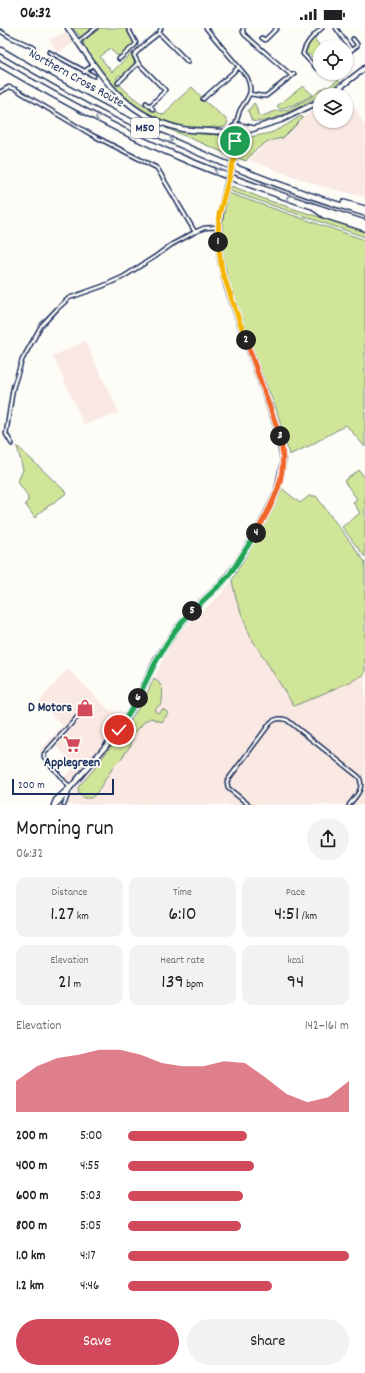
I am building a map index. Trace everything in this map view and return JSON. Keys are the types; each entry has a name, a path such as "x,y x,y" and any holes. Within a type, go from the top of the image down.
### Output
{"highway":[{"name":"Northern Cross Route","path":"0,50 119,116 197,152 257,178 365,213"},
{"name":"Northern Cross Route","path":"0,64 64,100 151,144 184,158 312,206 365,222"},
{"path":"298,192 365,209"},
{"path":"312,206 324,215 365,228"}],"main road":[{"path":"68,28 93,65 120,97 144,114 166,124 182,129 222,132 238,136 254,128 281,120 313,104"},
{"path":"339,88 365,70"},
{"path":"222,132 237,126 254,128"},
{"path":"54,805 60,795 70,788 112,740 136,702 157,658 178,627 199,604 222,583 236,565 261,524 277,492 283,461 282,446 226,284 218,249 219,215 243,129 237,126"},
{"path":"236,152 234,134 232,131 237,126"}],"street":[{"path":"78,42 96,28"},
{"path":"119,59 136,43 128,28"},
{"path":"150,106 163,93 164,90 138,63 134,55 159,33 162,28"},
{"path":"206,28 247,77 251,85 250,94 240,111 237,126"},
{"path":"244,28 243,32 245,36 293,74 266,96 250,94"},
{"path":"262,38 265,40 268,38 277,28"},
{"path":"313,65 303,54 304,49 310,39 322,28"},
{"path":"336,28 344,40"},
{"path":"0,31 33,47"},
{"path":"159,33 188,62"},
{"path":"353,39 357,44 353,48"},
{"path":"23,49 25,44"},
{"path":"48,52 94,76"},
{"path":"118,83 138,63"},
{"path":"84,72 93,65"},
{"path":"203,99 239,67"},
{"path":"147,78 150,74"},
{"path":"118,76 121,80"},
{"path":"0,92 9,87 15,89 92,135 155,166 194,232"},
{"path":"146,103 153,109"},
{"path":"237,126 238,118"},
{"path":"12,444 6,434 14,388 22,360 41,326 69,298 112,283 194,232 204,228 218,227"},
{"path":"64,805 70,788 44,757 44,754 80,714"},
{"path":"249,805 228,788 226,781 271,722 281,718 287,720 359,777 362,785 361,789 349,805"}],"shaded area":[{"path":"66,33 74,43 58,53 49,39"},
{"path":"353,105 365,126 365,197 320,186 249,160 268,141 284,138 305,116 313,111 313,128 353,128"},
{"path":"85,341 119,413 84,424 53,356"},
{"path":"234,578 365,673 365,805 63,805 143,702 163,659 178,633 223,592"},
{"path":"68,669 109,710 125,714 105,743 70,783 64,778 75,767 54,743 45,752 44,757 39,751 63,726 39,702"}],"green space":[{"path":"73,28 128,28 135,43 134,46 122,56 116,55 110,48 100,57 112,72 133,52 132,56 135,64 123,76 119,75 117,77 117,82 144,105 164,115 175,102 192,87 207,103 226,119 228,122 225,127 186,127 171,124 145,112 122,95 112,85 86,52 83,44 84,41"},
{"path":"314,38 315,40 313,40 313,58 309,54 307,56 306,54 307,46"},
{"path":"338,80 340,82 331,88 323,88 326,86 328,87"},
{"path":"303,86 313,95 295,104 280,109 277,106"},
{"path":"313,96 313,99 298,108 272,119 252,121 248,111 254,103 260,117 278,110 288,109"},
{"path":"301,116 303,118 283,138 268,141 253,152 246,161 238,158 246,140 254,136 273,132"},
{"path":"166,128 190,133 217,135 229,139 232,143 230,157 220,151"},
{"path":"232,186 264,199 365,232 365,237 230,191"},
{"path":"228,193 365,240 365,447 346,425 309,446 289,455 276,408 246,338 226,278 222,259 220,237 224,207"},
{"path":"17,446 67,493 40,512 35,518 25,504 28,501 28,498 18,481 23,470"},
{"path":"359,470 365,478 365,557 342,527 360,513 353,502 357,499 344,481"},
{"path":"280,487 300,503 309,496 316,496 365,562 365,674 294,706 250,636 236,599 232,580 272,509"},
{"path":"154,678 161,686 163,695 162,703 154,710 158,713 163,709 168,713 162,722 151,718 145,721 133,735 131,745 114,766 96,794 91,798 84,798 79,794 78,787 92,772 143,702"}],"place":[{"name":"D Motors","path":"85,708"},
{"name":"Applegreen","path":"72,744"}],"route":[{"path":"119,730 136,702 157,658 178,627 199,604 222,583 236,565 269,510 277,492 281,477 283,461 282,446 278,431 226,284 218,249 219,215 236,152 235,141"}]}
